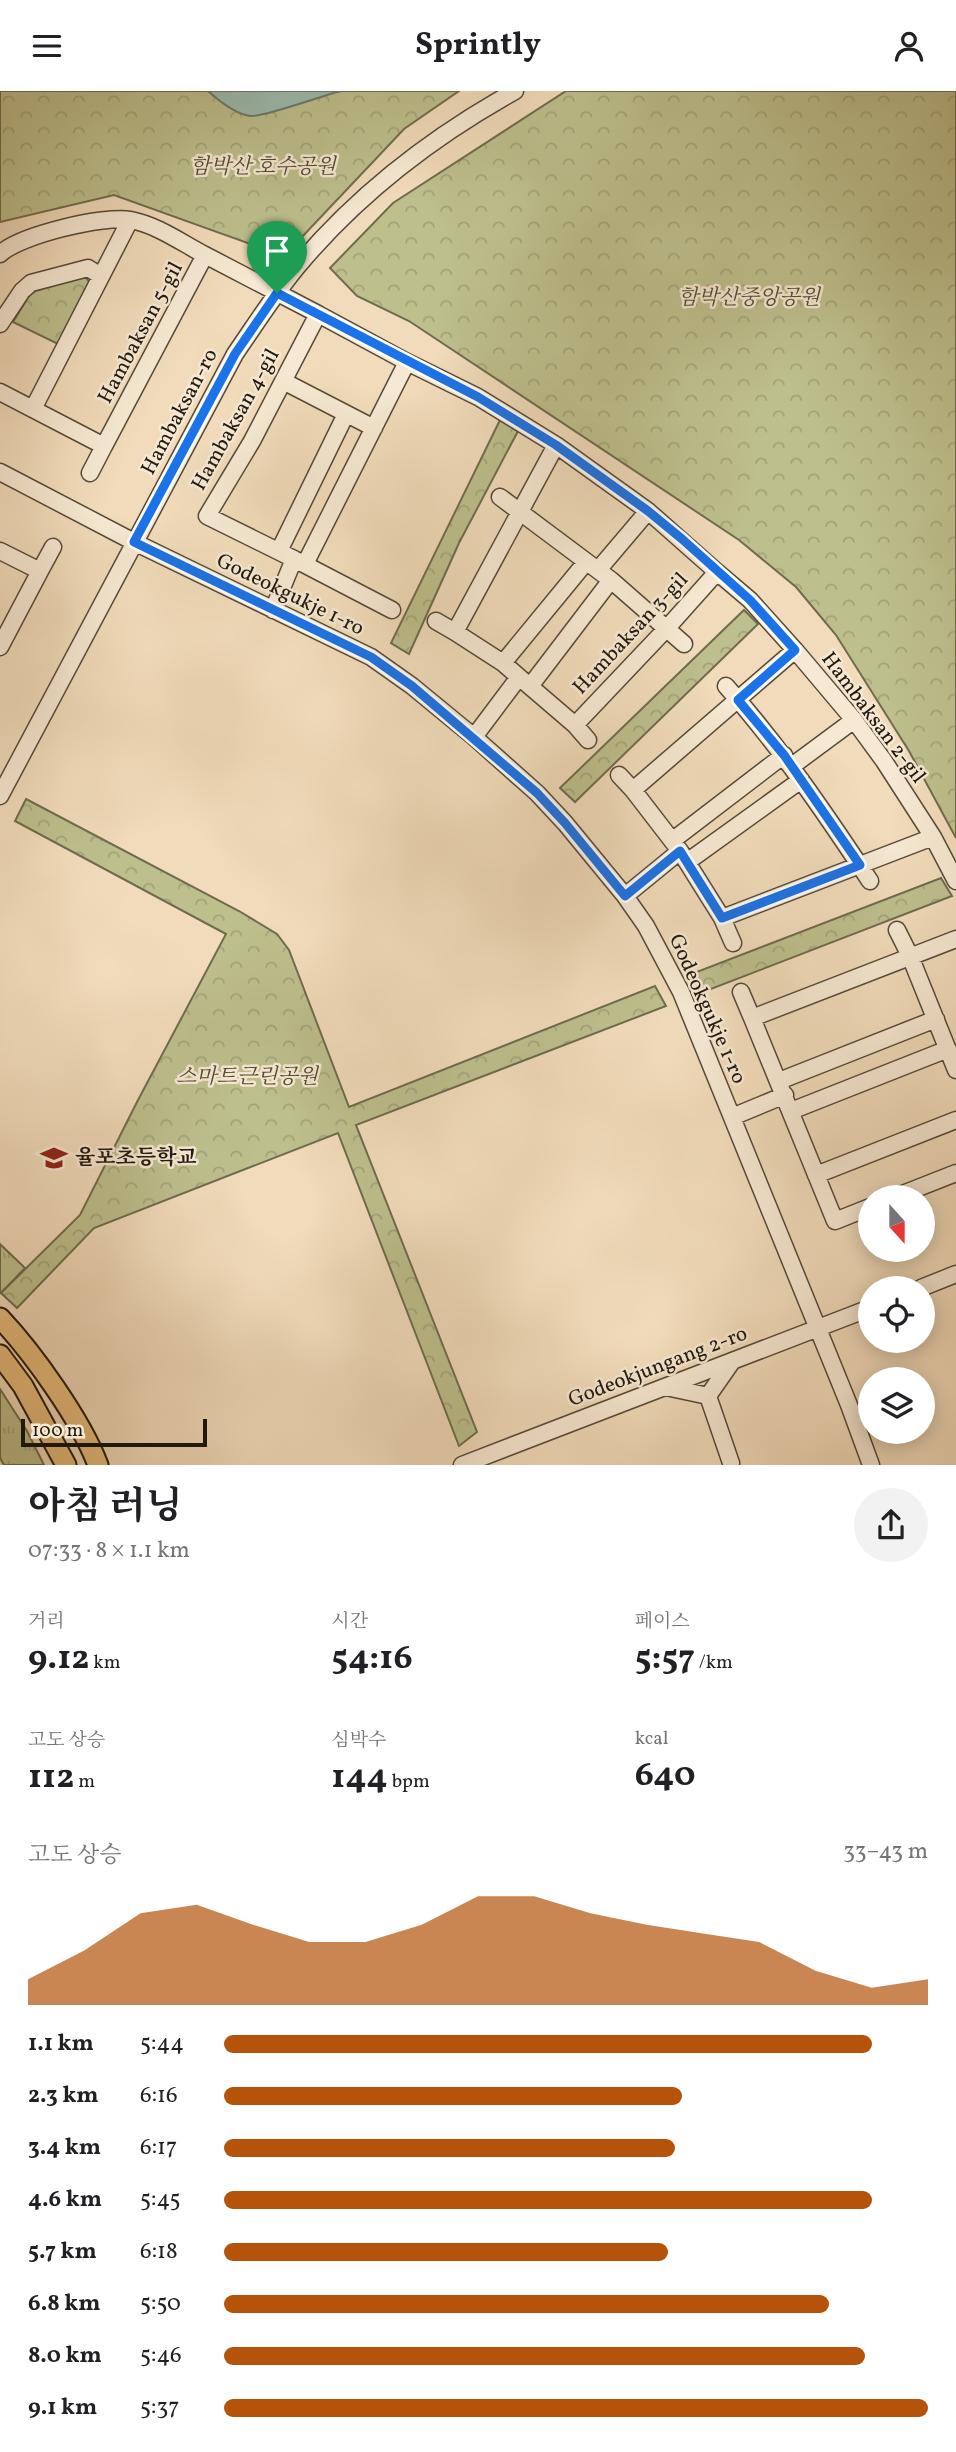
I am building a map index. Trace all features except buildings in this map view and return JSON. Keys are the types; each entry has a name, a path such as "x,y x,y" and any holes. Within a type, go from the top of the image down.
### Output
{"main road":[{"path":"0,1318 44,1374 91,1448 97,1465"},
{"path":"0,1355 23,1386 66,1465"}],"street":[{"name":"Hambaksan-ro","path":"0,796 235,354 277,293 349,211 431,144 515,91"},
{"name":"Hambaksan 5-gil","path":"0,254 35,237 109,219 131,220 149,226 205,255 90,473"},
{"path":"33,409 131,220"},
{"path":"205,255 407,362 374,428 273,610"},
{"path":"0,324 22,291 31,283 88,268 101,276"},
{"name":"Hambaksan 4-gil","path":"318,314 252,441 207,516 392,610"},
{"name":"Hambaksan 3-gil","path":"407,362 478,397 556,445 648,511 717,572 575,725 503,663 436,621"},
{"path":"283,381 374,428"},
{"path":"0,392 104,446"},
{"path":"279,551 346,414"},
{"path":"455,632 556,445"},
{"name":"Godeokgukje 1-ro","path":"0,472 134,542 371,657 412,686 474,737 546,803 625,896 646,926 681,992 871,1465"},
{"path":"500,497 611,580 684,644"},
{"path":"192,508 207,516"},
{"path":"503,663 592,566 648,511"},
{"path":"0,647 53,547"},
{"path":"0,551 40,571"},
{"path":"717,572 750,600 795,650"},
{"path":"474,737 611,580"},
{"name":"Hambaksan 2-gil","path":"633,790 795,650 854,720 884,761 933,837 956,881"},
{"path":"726,686 793,767 870,881"},
{"path":"625,896 680,851 854,720"},
{"path":"575,725 588,740"},
{"path":"680,851 793,767"},
{"path":"620,775 680,851 722,918 733,943"},
{"path":"722,918 933,837"},
{"path":"897,930 936,1019 949,1038 956,1070"},
{"path":"752,1018 956,939"},
{"path":"741,992 835,1221 858,1212"},
{"path":"785,1096 936,1019"},
{"path":"732,1117 949,1038"},
{"path":"816,1175 956,1120"},
{"path":"926,1185 956,1173"},
{"path":"935,1282 956,1274"},
{"name":"Godeokjungang 2-ro","path":"462,1465 858,1313"},
{"path":"708,1396 731,1363"},
{"path":"666,1387 708,1396"},
{"path":"708,1396 730,1464"}],"green space":[{"name":"함박산 호수공원","path":"0,91 459,91 404,129 284,256 114,195 0,222"},
{"name":"함박산중앙공원","path":"566,91 956,91 956,838 909,751 836,635 796,587 739,540 409,321 357,296 330,268 393,203"},
{"path":"85,276 90,283 58,344 13,322 35,291"},
{"path":"500,420 518,431 459,543 409,654 391,643"},
{"path":"744,610 758,624 575,802 560,788"},
{"name":"스마트근린공원","path":"26,799 239,911 277,934 289,950 349,1107 655,986 666,1006 356,1125 477,1432 459,1446 338,1133 94,1228 17,1308 1,1293 80,1215 226,934 15,821"},
{"path":"941,878 952,896 703,992 694,973"},
{"path":"0,1244 25,1268 1,1293 0,1292"},
{"path":"0,1389 27,1431 44,1465 4,1465 0,1458"}],"water":[{"path":"208,91 341,91 280,110 250,116 233,110"}],"place":[{"name":"율포초등학교","path":"54,1158"}],"route":[{"path":"277,293 478,397 556,445 648,511 750,600 795,650 738,700 771,737 860,865 722,918 680,851 625,896 537,793 412,686 371,657 134,542 235,354 277,293"}]}
